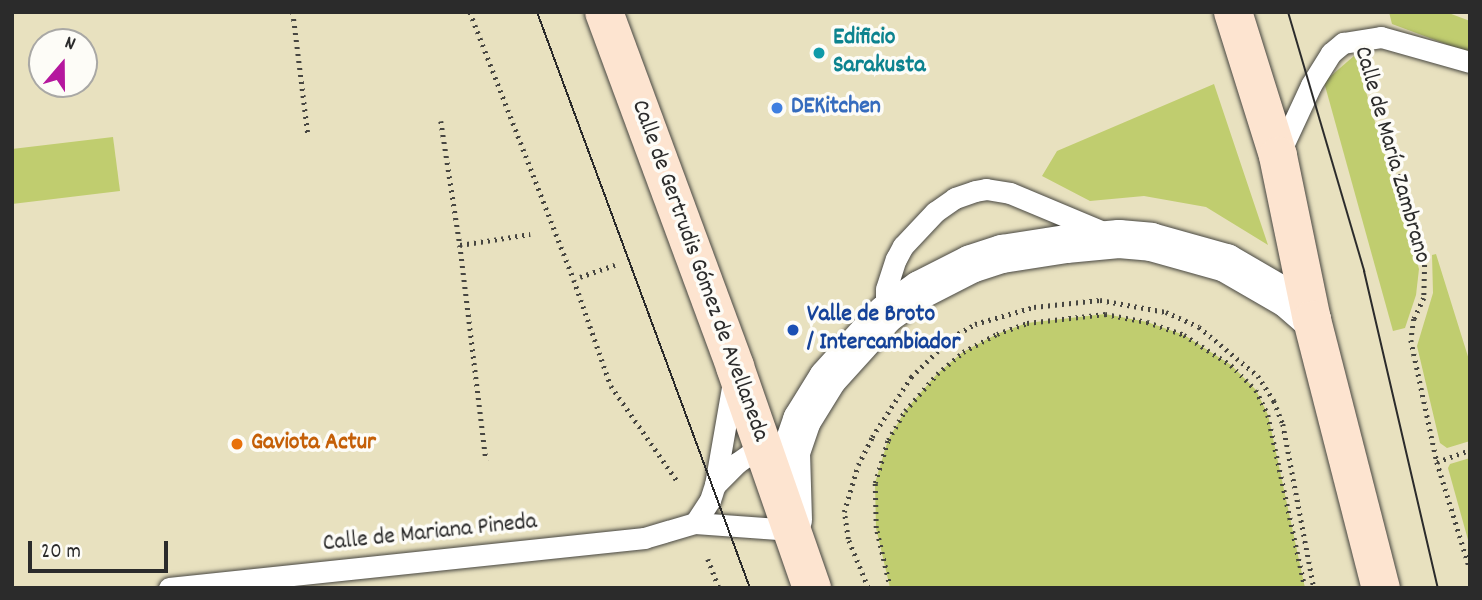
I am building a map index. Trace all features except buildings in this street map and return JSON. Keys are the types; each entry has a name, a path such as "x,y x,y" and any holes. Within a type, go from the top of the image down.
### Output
{"main road":[{"name":"Calle de Gertrudis Gómez de Avellaneda","path":"604,12 736,367 812,588"},
{"path":"1233,12 1278,156 1312,320 1381,588"}],"street":[{"path":"1119,239 1151,242 1227,263 1288,299 1312,320"},
{"name":"Calle de Gertrudis Gómez de Avellaneda","path":"792,530 791,452 803,420 828,378 886,314 947,274 986,259 1020,250 1119,239"}],"lane":[{"path":"1278,156 1311,85 1331,53 1343,43 1381,37 1470,62"},
{"path":"886,314 886,289 903,246 935,212 955,198 975,191 986,189 1010,193 1119,239"},
{"path":"736,367 715,485 710,500 695,523 792,530"},
{"path":"715,485 762,445 803,420"},
{"name":"Calle de Mariana Pineda","path":"169,588 644,538 695,523"}],"path":[{"path":"293,12 308,134"},
{"path":"470,12 574,280 611,386 630,418 669,465 684,492"},
{"name":"Calle de María Zambrano","path":"1357,40 1425,258 1424,298 1414,319 1411,340 1437,462 1470,569"},
{"path":"441,121 460,244 486,460"},
{"path":"460,244 530,234"},
{"path":"580,278 615,265"},
{"path":"868,588 848,539 844,512 858,465 872,437 911,377 952,337 975,324 1034,307 1100,300 1166,312 1199,327 1258,376 1274,401 1283,424 1314,588"},
{"path":"890,588 876,528 875,483 888,440 905,411 937,374 963,352 997,334 1027,323 1105,314 1147,321 1184,335 1231,365 1256,390 1268,415 1305,588"},
{"path":"1437,462 1470,450"},
{"path":"706,553 719,588"}],"green space":[{"path":"1389,12 1446,12 1470,21 1470,53 1392,24"},
{"path":"1355,55 1419,269 1416,295 1405,328 1393,331 1324,82"},
{"path":"1214,84 1268,245 1206,207 1144,196 1090,201 1042,176 1057,151"},
{"path":"113,137 120,191 12,204 12,149"},
{"path":"1436,254 1470,363 1470,441 1447,448 1440,443 1417,346 1433,293 1432,255"},
{"path":"1105,314 1147,322 1184,335 1231,365 1256,390 1268,415 1305,588 890,588 876,528 875,483 888,440 905,411 937,374 963,352 997,334 1027,323"},
{"path":"1470,458 1470,547 1448,468 1450,464"}],"tram line":[{"path":"537,12 750,588"},
{"path":"1288,12 1364,271 1438,588"}],"place":[{"name":"Edificio Sarakusta","path":"819,53"},
{"name":"DEKitchen","path":"777,108"},
{"name":"Valle de Broto / Intercambiador","path":"793,330"},
{"name":"Gaviota Actur","path":"237,444"}]}
